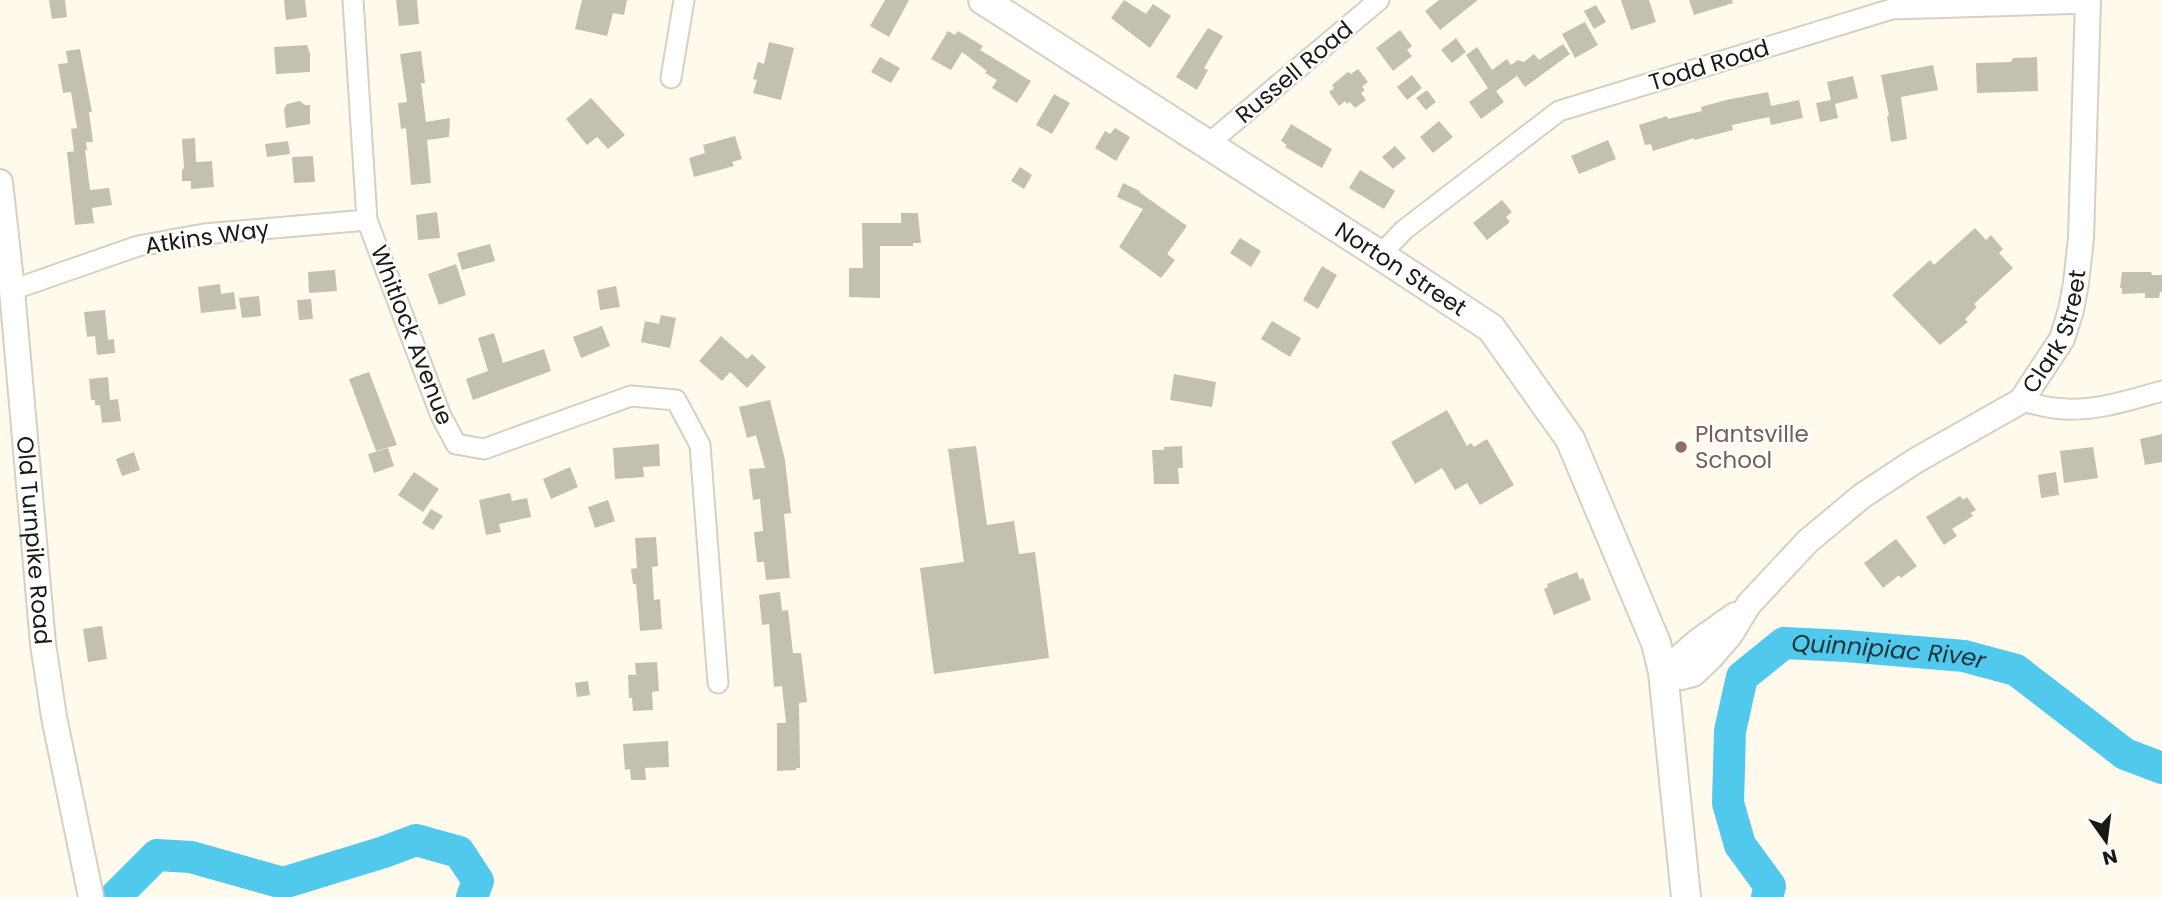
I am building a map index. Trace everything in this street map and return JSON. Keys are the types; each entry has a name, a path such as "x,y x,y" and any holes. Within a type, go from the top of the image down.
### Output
{"highway":[{"name":"Norton Street","path":"983,0 1490,328 1570,439 1656,643 1663,672 1686,897"}],"main road":[{"name":"Clark Street","path":"1663,672 1697,642 1749,604 1808,541 1862,496 1915,461 2021,401 2062,339 2071,310 2081,238 2088,1"},
{"name":"Old Turnpike Road","path":"0,181 43,644 54,718 89,887"}],"street":[{"name":"Whitlock Avenue","path":"353,0 367,220 441,416 456,444 484,449 631,396 676,400 700,445 718,684"},
{"path":"671,78 684,0"},
{"name":"Russell Road","path":"1208,144 1379,0"},
{"name":"Todd Road","path":"1380,255 1405,230 1559,111 1892,9 2088,1"},
{"name":"Atkins Way","path":"12,290 138,246 204,233 367,220"},
{"path":"2021,401 2053,408 2078,409 2114,405 2162,391"}],"building":[{"path":"49,0 65,0 67,17 52,19"},
{"path":"284,0 305,0 307,17 286,20"},
{"path":"396,0 417,0 419,24 399,26"},
{"path":"582,0 627,0 624,15 613,13 607,36 575,29"},
{"path":"885,0 909,0 889,37 870,26"},
{"path":"1124,0 1146,14 1153,4 1171,16 1150,48 1111,18"},
{"path":"1439,0 1478,0 1440,30 1425,11"},
{"path":"1621,0 1649,0 1656,22 1631,30"},
{"path":"1689,0 1732,0 1733,3 1694,15"},
{"path":"1596,5 1606,22 1594,29 1584,11"},
{"path":"1585,22 1598,45 1575,58 1562,34"},
{"path":"1208,28 1223,36 1204,68 1208,70 1197,90 1176,77"},
{"path":"1400,30 1412,46 1407,50 1412,56 1393,71 1376,48"},
{"path":"948,31 955,35 958,31 983,46 980,50 1031,81 1017,103 992,88 997,80 962,52 951,70 931,59"},
{"path":"1456,38 1466,52 1452,63 1441,50"},
{"path":"769,42 794,48 781,100 753,93 757,80 753,79 758,62 764,64"},
{"path":"1563,44 1570,54 1525,87 1517,76 1496,91 1504,102 1481,119 1469,102 1488,88 1466,55 1477,47 1492,70 1507,59 1511,65 1518,60 1524,62 1534,54 1539,60"},
{"path":"307,45 310,72 276,74 274,47"},
{"path":"80,49 92,112 89,112 93,142 86,142 85,150 90,190 109,188 112,205 92,208 94,223 75,225 67,152 77,151 74,151 71,129 77,128 71,92 63,93 58,64 68,63 66,51"},
{"path":"421,51 425,83 421,83 426,122 450,118 449,137 427,140 431,183 411,185 406,128 401,129 398,103 407,102 400,54"},
{"path":"880,57 900,68 891,83 871,72"},
{"path":"2037,57 2038,91 1977,93 1976,63 2011,62 2013,58"},
{"path":"1933,65 1938,90 1901,97 1907,139 1891,142 1881,75"},
{"path":"1358,69 1368,82 1362,87 1365,90 1361,93 1366,100 1355,108 1345,101 1339,106 1329,92 1334,88 1332,85 1348,72 1351,74"},
{"path":"1412,75 1422,88 1407,100 1397,87"},
{"path":"1853,76 1858,98 1835,104 1838,118 1820,122 1816,103 1831,100 1827,82"},
{"path":"1427,90 1436,102 1426,110 1416,98"},
{"path":"1768,92 1771,106 1799,100 1803,118 1771,125 1769,117 1732,125 1733,130 1694,138 1653,151 1651,144 1645,145 1639,125 1667,116 1668,119 1702,111 1701,107 1726,100"},
{"path":"1054,94 1070,103 1052,134 1036,125"},
{"path":"591,98 625,135 608,149 597,137 587,145 566,119"},
{"path":"300,101 310,105 310,124 286,128 284,109 287,104"},
{"path":"1439,121 1453,137 1433,153 1420,137"},
{"path":"1291,124 1332,149 1322,168 1285,147 1287,145 1281,141"},
{"path":"1115,128 1130,137 1116,161 1095,148 1105,131 1110,134"},
{"path":"735,136 742,159 732,162 734,166 694,177 689,158 705,153 703,145"},
{"path":"195,138 196,162 212,161 214,187 191,189 191,181 182,181 182,139"},
{"path":"1608,140 1616,159 1579,174 1571,156"},
{"path":"288,141 290,154 267,157 265,144"},
{"path":"1395,146 1406,158 1393,169 1382,157"},
{"path":"313,156 315,182 294,183 292,157"},
{"path":"1020,167 1032,175 1024,189 1011,181"},
{"path":"1360,170 1395,191 1384,209 1349,188"},
{"path":"1123,183 1140,191 1187,226 1167,254 1175,260 1161,278 1119,247 1143,209 1117,197"},
{"path":"1502,200 1512,212 1506,217 1510,222 1487,240 1473,223"},
{"path":"437,212 440,238 418,240 416,215"},
{"path":"901,213 918,213 921,243 913,243 913,246 880,246 880,298 849,297 849,268 863,268 862,223 901,223"},
{"path":"1975,228 1986,240 1991,235 2003,249 1999,253 2013,268 1974,304 1977,307 1965,319 1968,322 1940,345 1892,295 1930,260 1934,265"},
{"path":"1240,238 1261,251 1251,267 1230,253"},
{"path":"490,244 495,261 462,270 457,253"},
{"path":"456,264 466,295 439,305 428,274"},
{"path":"1322,266 1337,275 1318,309 1303,300"},
{"path":"335,270 337,291 309,293 308,272"},
{"path":"2122,272 2151,272 2152,275 2162,275 2162,292 2159,298 2145,298 2145,293 2122,294"},
{"path":"220,284 221,294 234,292 236,309 201,313 198,287"},
{"path":"616,286 620,307 600,310 597,290"},
{"path":"259,296 261,316 242,318 239,298"},
{"path":"311,299 313,319 299,320 297,300"},
{"path":"105,310 108,340 114,339 115,353 97,355 95,336 87,337 84,312"},
{"path":"661,315 676,318 670,348 641,342 645,321 659,324"},
{"path":"1272,321 1301,338 1290,357 1261,339"},
{"path":"602,326 610,346 581,358 573,337"},
{"path":"494,333 503,363 544,349 551,371 473,400 466,379 488,371 478,338"},
{"path":"721,336 747,359 752,354 766,367 747,388 730,372 722,381 699,361"},
{"path":"369,372 397,445 376,451 349,379"},
{"path":"1174,374 1216,382 1212,407 1170,400"},
{"path":"108,377 110,400 118,399 121,421 102,423 100,405 95,405 95,400 91,400 89,379"},
{"path":"770,400 785,460 791,513 784,514 790,578 766,580 764,562 757,562 754,532 763,531 760,499 753,500 749,469 765,468 756,435 747,438 739,407"},
{"path":"1447,410 1467,446 1471,443 1474,447 1487,439 1514,485 1480,505 1467,483 1455,490 1442,468 1415,484 1391,442"},
{"path":"2162,434 2162,462 2145,465 2140,439"},
{"path":"659,444 660,466 643,467 644,477 615,479 613,448"},
{"path":"976,446 987,525 1014,521 1019,554 1035,552 1049,658 934,674 920,568 964,562 948,449"},
{"path":"1182,446 1183,468 1178,468 1179,484 1154,484 1152,450"},
{"path":"2093,447 2098,478 2064,483 2060,451"},
{"path":"388,448 394,466 374,473 368,454"},
{"path":"134,452 140,470 122,476 116,459"},
{"path":"570,467 578,487 551,499 543,479"},
{"path":"414,472 439,489 423,512 398,495"},
{"path":"2056,472 2059,495 2041,498 2038,475"},
{"path":"510,493 512,501 527,498 531,517 499,524 501,532 486,535 479,500"},
{"path":"1960,496 1963,500 1967,497 1976,510 1971,513 1973,516 1952,529 1957,536 1944,545 1926,517"},
{"path":"608,500 615,521 595,528 588,507"},
{"path":"431,509 443,516 433,530 422,523"},
{"path":"656,537 658,566 652,567 654,600 660,599 662,629 640,631 636,584 633,584 631,569 637,568 635,538"},
{"path":"1896,539 1917,566 1901,578 1899,575 1883,588 1864,563"},
{"path":"1577,572 1580,580 1583,578 1591,600 1554,615 1544,589 1548,587 1547,584"},
{"path":"780,592 782,611 788,610 793,653 801,653 807,702 799,703 800,768 777,771 777,723 786,723 782,686 774,687 769,624 762,625 759,595"},
{"path":"102,626 107,659 88,662 83,629"},
{"path":"657,662 659,691 652,692 653,710 633,711 632,698 629,698 628,675 636,675 635,663"},
{"path":"588,681 590,695 577,697 575,683"},
{"path":"668,741 669,767 645,768 646,780 631,780 630,769 625,770 623,744"}],"waterway":[{"name":"Quinnipiac River","path":"1767,897 1770,886 1740,845 1728,803 1730,731 1742,677 1784,643 1964,656 2016,670 2125,754 2162,768"},
{"name":"Quinnipiac River","path":"115,897 157,855 191,857 283,883 416,840 459,852 478,881 472,897"}],"place":[{"name":"Plantsville School","path":"1681,447"}]}
